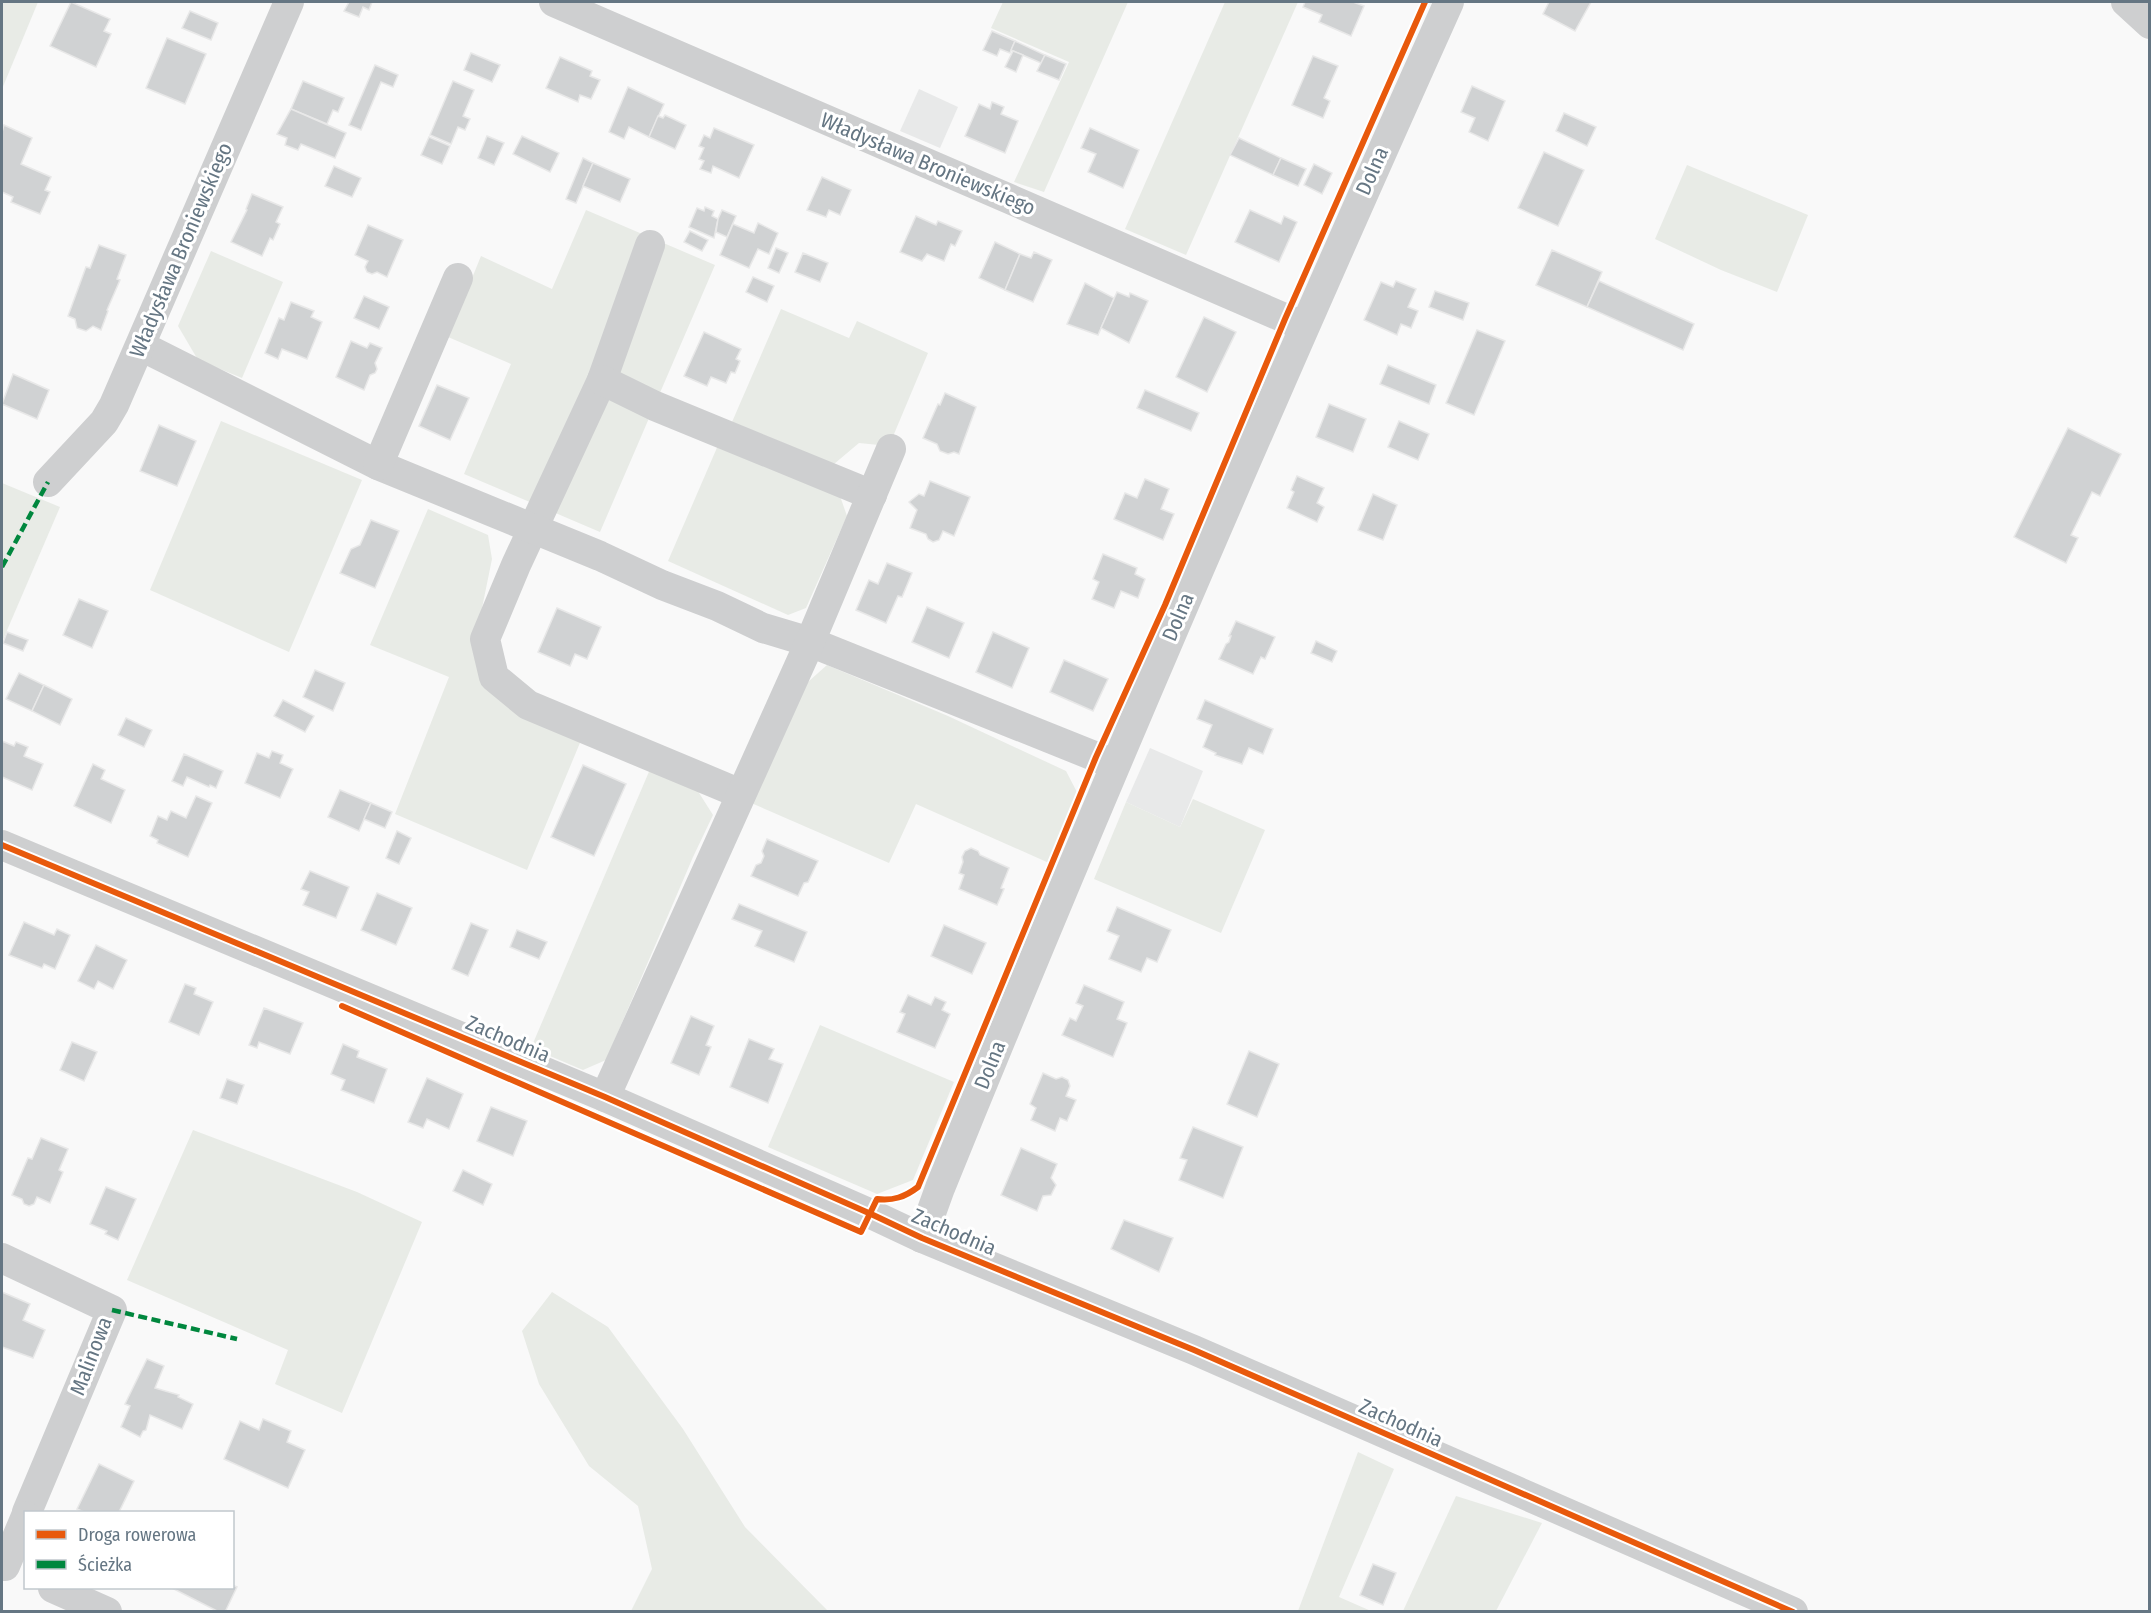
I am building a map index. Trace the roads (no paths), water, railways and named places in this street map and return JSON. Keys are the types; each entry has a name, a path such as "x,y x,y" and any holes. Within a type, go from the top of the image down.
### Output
{"street":[{"name":"Władysława Broniewskiego","path":"48,482 104,422 114,405 289,2"},
{"name":"Władysława Broniewskiego","path":"554,2 1303,326"},
{"name":"Dolna","path":"922,1238 940,1188 1114,764 1303,326 1449,2"},
{"path":"2126,2 2150,24"},
{"path":"650,245 602,380 516,565 485,639 494,677 528,705 741,794"},
{"path":"378,465 458,278"},
{"path":"141,346 378,465 534,528 763,628 810,642 1114,764"},
{"path":"602,380 655,406 872,495"},
{"path":"605,1098 810,642 891,449"},
{"name":"Zachodnia","path":"2,844 605,1098 922,1238 1194,1350 1793,1611"},
{"name":"Malinowa","path":"2,1258 112,1310 27,1511"},
{"name":"Malinowa","path":"11,1568 24,1521"},
{"path":"58,1589 107,1611"}]}
